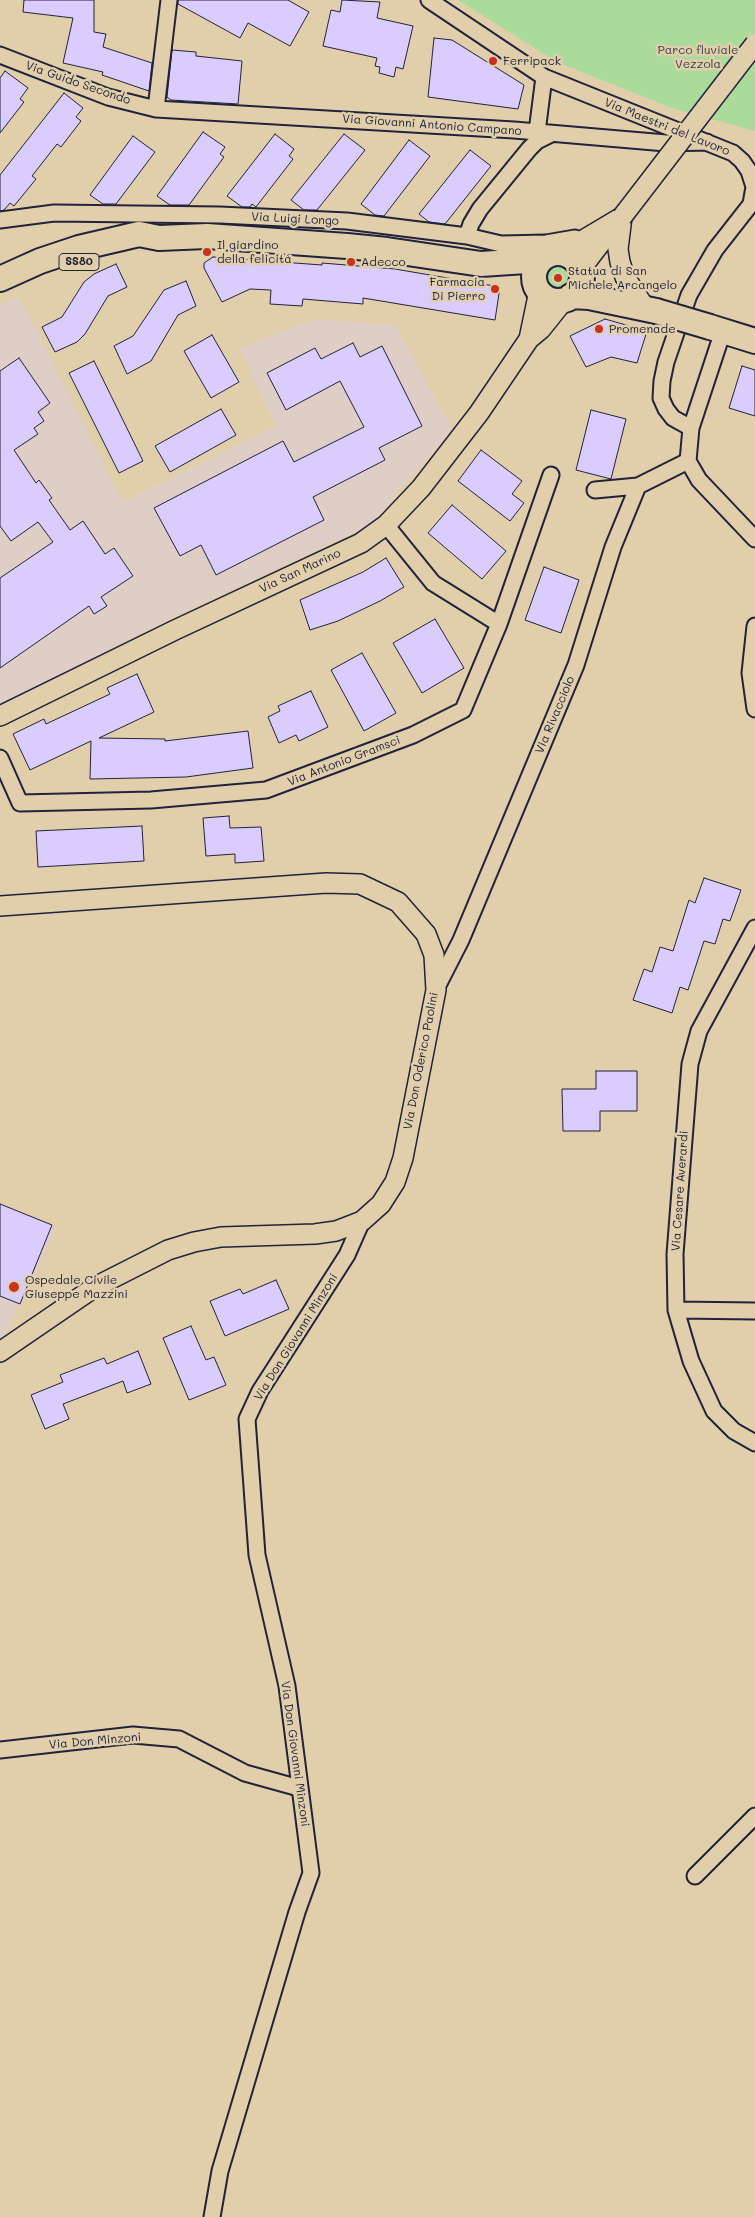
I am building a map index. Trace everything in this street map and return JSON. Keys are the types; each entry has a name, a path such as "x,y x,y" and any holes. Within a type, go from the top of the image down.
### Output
{"main road":[{"name":"SS80","path":"0,279 40,261 92,244 139,234 159,238 207,236 387,250 481,264 569,256 575,260 581,271 601,284 626,293 651,309"},
{"name":"SS80","path":"0,292 81,261 141,247 159,238"},
{"path":"538,290 534,274 548,257"},
{"name":"SS80","path":"481,264 538,290 552,300 589,297 651,309 755,341"},
{"path":"568,298 580,286 581,271"}],"street":[{"path":"156,109 169,0"},
{"name":"Via Maestri del Lavoro","path":"428,0 544,77 733,152 742,160 752,178 754,187 751,204 714,250 689,295 666,362 662,381 661,398 666,409 673,418 691,428"},
{"path":"581,271 755,44"},
{"name":"Via Guido Secondo","path":"0,55 108,97 156,109"},
{"path":"467,236 471,224 480,209 544,133 544,77"},
{"name":"Via Giovanni Antonio Campano","path":"156,109 514,130 666,143 707,142"},
{"path":"514,130 526,139 530,149"},
{"name":"Via Luigi Longo","path":"0,220 54,212 220,215 347,221 467,236 502,244 530,244 588,237"},
{"path":"548,257 575,245 622,217"},
{"path":"622,217 618,249 620,262 625,277 651,309"},
{"name":"Via San Marino","path":"529,339 538,290"},
{"name":"Via San Marino","path":"0,716 175,630 360,543 386,525 421,488 479,413 529,339 541,329 568,298"},
{"path":"717,329 691,428 688,461 699,480 755,539"},
{"path":"595,490 638,486 688,461"},
{"name":"Via Antonio Gramsci","path":"0,758 20,804 151,800 266,790 413,735 463,710 498,624 551,475"},
{"name":"Via Rivacciolo","path":"436,990 461,940 576,665 613,547 638,486"},
{"path":"386,525 433,583 498,624"},
{"path":"755,626 750,673 755,709"},
{"name":"Via Don Oderico Paolini","path":"0,906 326,882 360,884 398,902 426,934 434,955 436,990 403,1158 395,1182 381,1204 362,1221 336,1232 221,1237 194,1242 168,1250 150,1257 95,1287 21,1339"},
{"name":"Via Cesare Averardi","path":"755,928 699,1031 690,1064 675,1254 676,1310 691,1361 714,1411 734,1431 755,1443"},
{"name":"Via Don Giovanni Minzoni","path":"212,2217 226,2152 296,1912 311,1873 287,1686 257,1555 247,1420 260,1391 347,1255 362,1221"},
{"path":"676,1310 755,1311"},
{"path":"0,1346 21,1339"},
{"path":"0,1352 21,1339"},
{"name":"Via Don Minzoni","path":"0,1750 133,1735 179,1739 245,1774 299,1788"},
{"path":"695,1876 755,1816"}],"shaded area":[{"path":"19,297 123,502 276,426 240,349 313,319 395,325 452,429 371,524 170,619 0,705 0,304"},
{"name":"Ospedale Civile Giuseppe Mazzini","path":"0,1204 57,1227 0,1346"}],"green space":[{"name":"Parco fluviale Vezzola","path":"458,0 755,0 755,131 672,108 557,62"},
{"path":"557,265 566,269 570,278 566,287 557,291 548,287 544,278 548,269"}],"building":[{"path":"24,0 94,0 94,32 106,34 103,47 152,63 149,91 102,75 103,72 63,63 73,18 23,12"},
{"path":"178,0 288,0 309,12 290,46 248,23 240,38 178,4"},
{"path":"342,0 380,2 377,18 413,26 403,69 396,67 394,77 379,73 380,67 375,66 377,58 323,46 331,10 340,12"},
{"path":"434,38 452,40 524,85 518,109 428,97"},
{"path":"172,50 196,52 196,56 242,61 238,104 171,100 167,97"},
{"path":"5,71 28,88 20,99 24,102 0,133 0,78"},
{"path":"64,93 83,108 76,117 81,121 61,147 57,144 32,176 36,179 14,206 10,203 4,210 0,211 0,175"},
{"path":"203,132 225,147 220,154 224,157 189,205 170,205 157,196"},
{"path":"275,134 294,149 289,156 293,159 256,207 252,204 250,207 242,207 227,196"},
{"path":"344,134 365,150 317,210 304,210 291,200"},
{"path":"133,136 155,152 116,204 103,204 90,195"},
{"path":"409,140 430,156 384,216 375,215 361,204"},
{"path":"470,150 491,166 445,224 429,222 419,214"},
{"path":"213,257 395,269 500,287 495,320 363,298 363,304 303,299 302,306 270,304 271,290 250,289 222,302 204,268 204,263"},
{"path":"116,264 127,287 108,296 85,334 77,342 55,352 42,327 62,317 84,282 94,274"},
{"path":"186,281 196,306 178,315 151,361 127,374 114,346 133,336 164,290"},
{"path":"605,319 647,331 637,363 611,357 586,367 570,336"},
{"path":"212,335 239,382 211,398 184,351"},
{"path":"353,343 360,357 382,346 422,426 379,448 385,460 313,497 324,520 216,575 201,545 180,556 154,508 283,441 294,462 364,427 340,381 286,410 267,373 315,348 321,359"},
{"path":"19,358 50,403 38,412 44,421 34,428 38,434 14,450 36,483 39,480 52,498 49,500 70,530 83,521 105,554 114,548 133,576 101,597 107,606 94,614 89,606 0,668 0,578 53,542 38,522 11,541 0,526 0,371"},
{"path":"94,361 143,461 119,473 69,373"},
{"path":"742,366 755,370 755,416 729,408"},
{"path":"221,409 236,435 170,472 155,446"},
{"path":"591,410 626,419 611,479 576,470"},
{"path":"481,450 522,481 512,494 524,503 510,521 458,481"},
{"path":"452,505 506,551 482,579 428,533"},
{"path":"386,558 404,587 338,621 310,630 300,600 363,572"},
{"path":"544,567 579,580 561,633 525,620"},
{"path":"435,619 464,668 422,693 393,643"},
{"path":"362,653 396,713 364,731 331,670"},
{"path":"137,674 154,712 99,738 165,739 165,741 248,731 253,768 186,777 90,779 91,741 30,770 13,734 44,719 46,724 110,694 107,688"},
{"path":"311,691 328,727 299,741 296,735 279,743 268,717 280,711 278,706"},
{"path":"229,816 230,828 261,827 264,861 235,863 235,854 206,856 203,818"},
{"path":"142,826 144,861 38,867 36,831"},
{"path":"704,878 741,890 730,921 723,919 715,944 704,941 688,990 680,987 672,1013 633,1000 644,969 652,972 660,947 673,951 689,900 695,903"},
{"path":"596,1071 637,1071 637,1111 600,1111 600,1131 563,1131 562,1089 596,1089"},
{"name":"Ospedale Civile Giuseppe Mazzini","path":"0,1204 52,1225 20,1304 0,1296"},
{"path":"276,1280 289,1309 225,1336 210,1301 240,1289 243,1294"},
{"path":"191,1326 206,1360 214,1357 226,1385 189,1400 163,1338"},
{"path":"138,1351 151,1384 127,1393 123,1381 63,1404 69,1419 45,1429 31,1395 63,1382 60,1375 104,1358 107,1364"}],"place":[{"name":"Ferripack","path":"493,61"},
{"name":"Il giardino della felicità","path":"207,252"},
{"name":"Adecco","path":"351,262"},
{"name":"Statua di San Michele Arcangelo","path":"558,278"},
{"name":"Farmacia Di Pierro","path":"495,289"},
{"name":"Promenade","path":"599,329"},
{"name":"Ospedale Civile Giuseppe Mazzini","path":"14,1287"}]}
